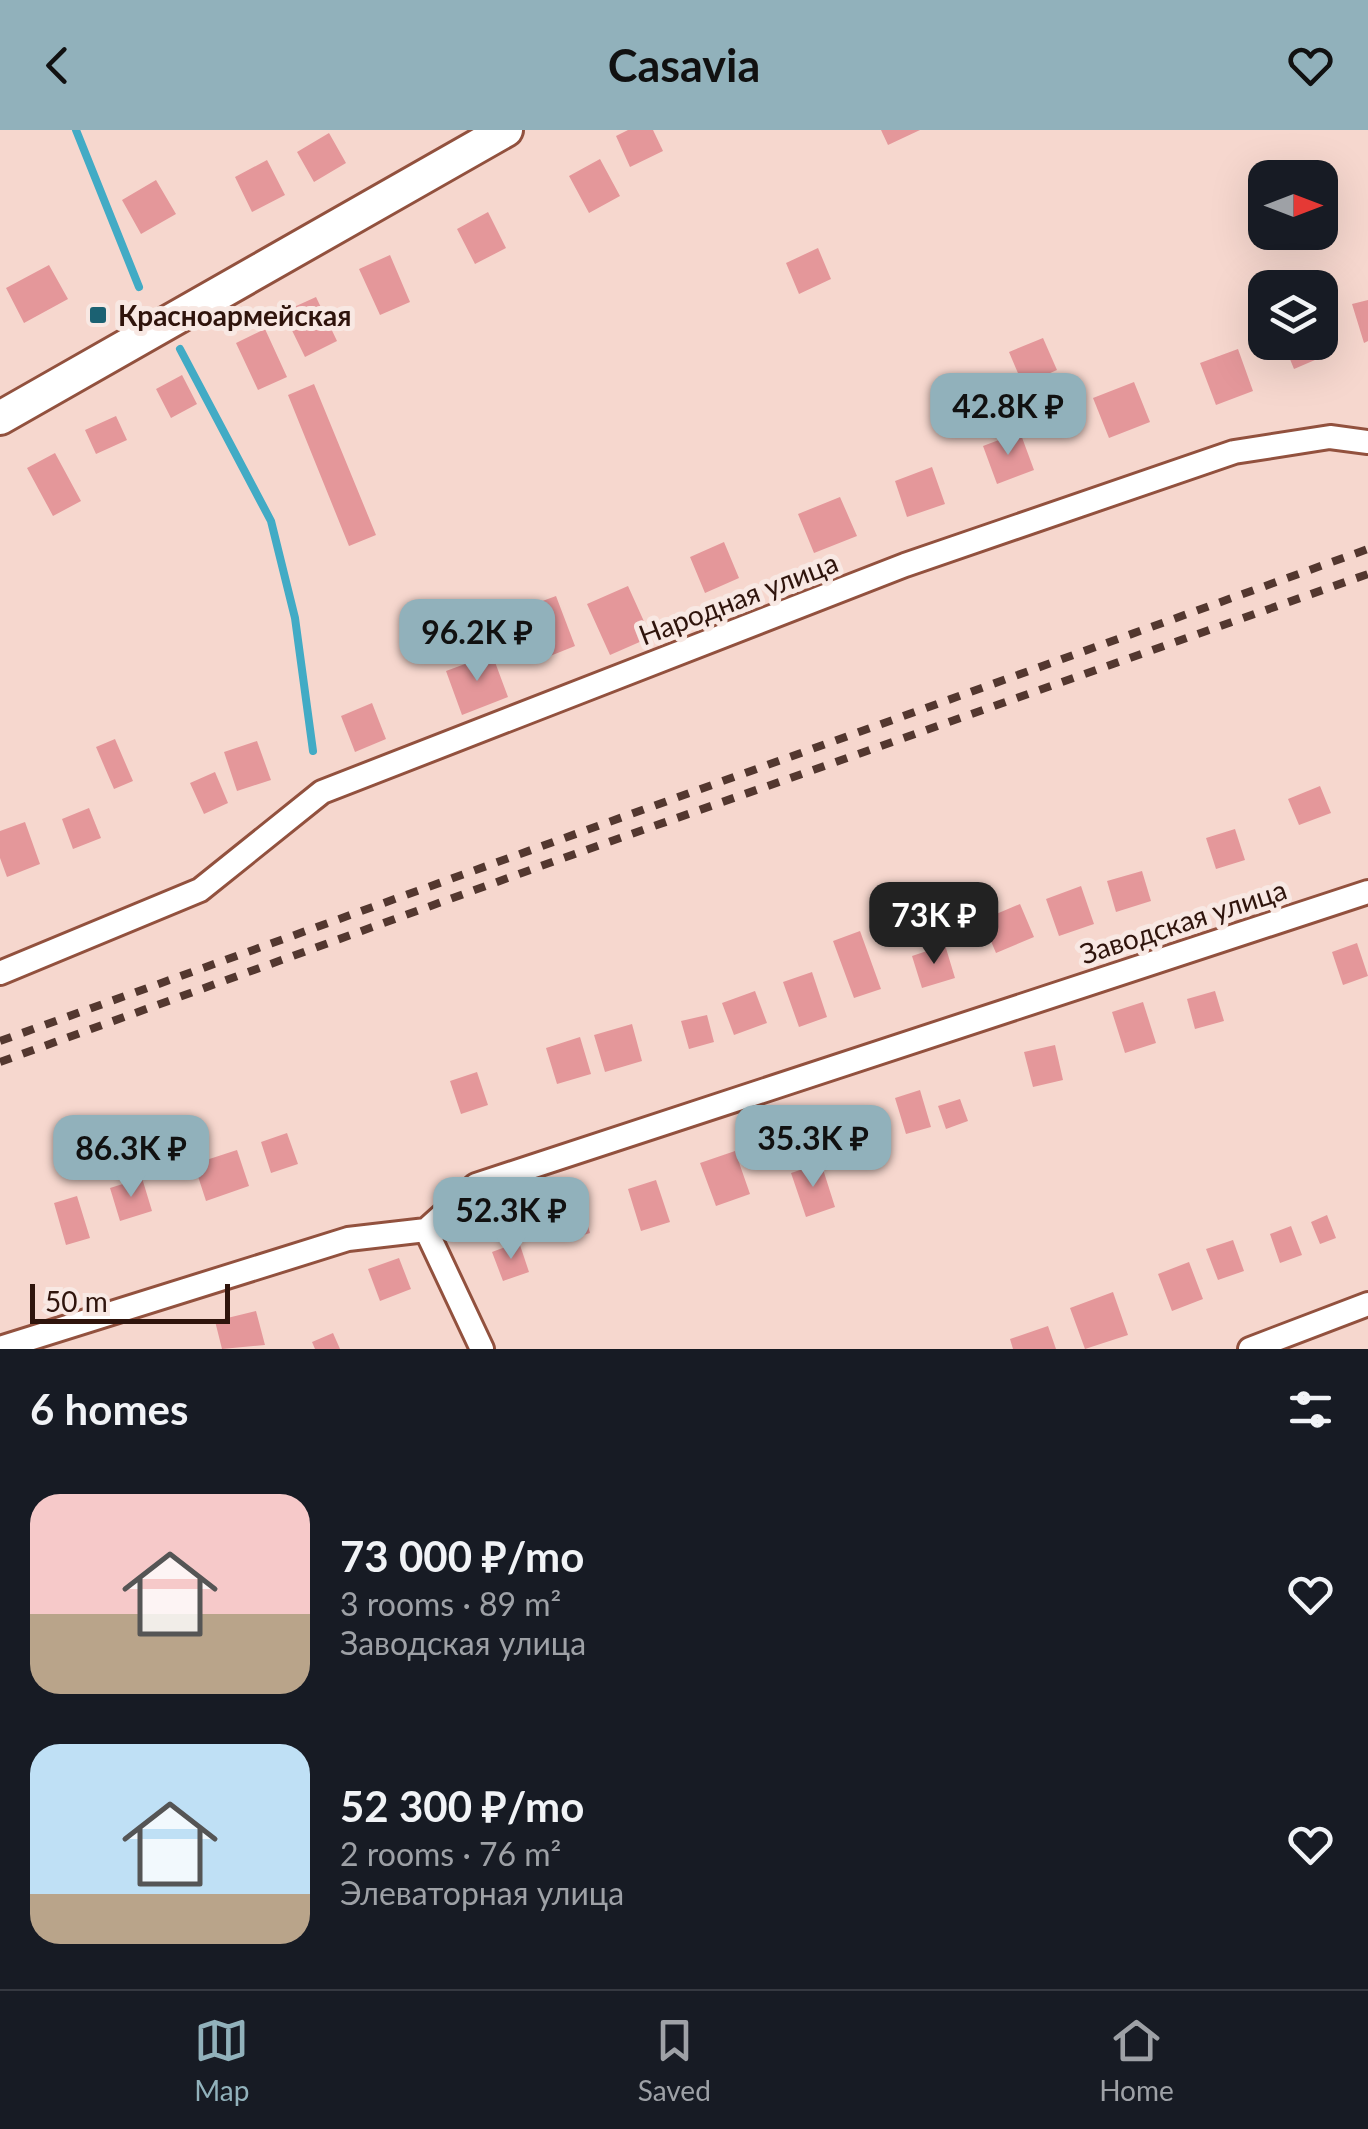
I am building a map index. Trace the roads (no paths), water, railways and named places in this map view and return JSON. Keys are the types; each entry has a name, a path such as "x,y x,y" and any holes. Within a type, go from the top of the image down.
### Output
{"street":[{"path":"0,418 506,130"},
{"name":"Народная улица","path":"0,973 200,890 322,792 905,564 1234,452 1330,437 1368,442"},
{"name":"Заводская улица","path":"426,1230 476,1185 1368,892"},
{"path":"0,1348 348,1239 426,1230 482,1349"},
{"path":"1250,1349 1368,1304"}],"waterway":[{"path":"76,130 139,287"},
{"path":"180,349 271,521 295,618 313,751"}],"railway":[{"path":"0,1041 1368,549"},
{"path":"0,1062 1368,574"}],"place":[{"name":"Красноармейская","path":"98,315"}]}
